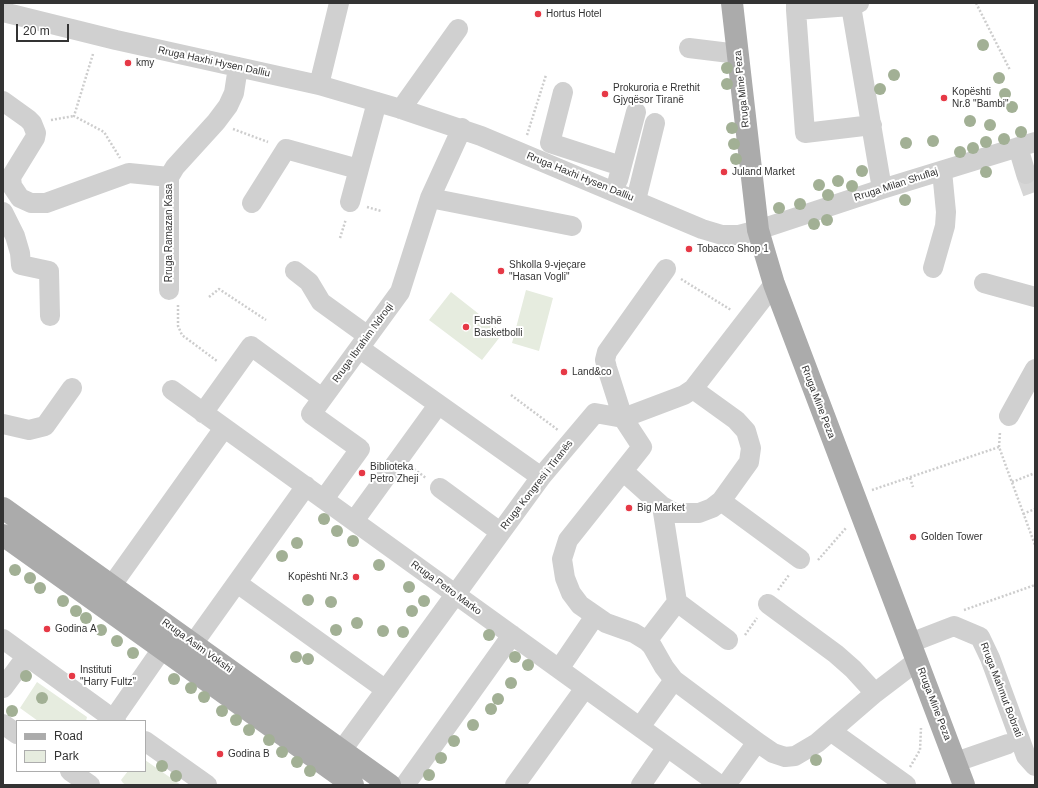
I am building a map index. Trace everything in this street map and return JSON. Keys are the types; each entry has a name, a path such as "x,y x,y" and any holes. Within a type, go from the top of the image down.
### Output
{"main road":[{"name":"Rruga Mine Peza","path":"732,3 758,230 774,284 862,502 914,652 964,785"},
{"name":"Rruga Asim Vokshi","path":"5,512 112,585 390,785"},
{"path":"3,535 353,785"}],"street":[{"path":"319,85 339,3"},
{"path":"872,125 805,133 796,7 855,4 882,189"},
{"name":"Rruga Haxhi Hysen Dalliu","path":"3,12 98,36 319,85 462,128 615,191 702,229 722,235 740,235 758,230"},
{"path":"401,109 458,29"},
{"path":"689,48 738,54"},
{"name":"Rruga Ramazan Kasa","path":"174,294 169,177 175,167 216,122 228,106 234,92 238,67"},
{"path":"563,92 550,143 621,166"},
{"path":"3,101 28,119 35,128"},
{"path":"350,202 377,102"},
{"path":"615,191 636,112"},
{"path":"636,200 655,123"},
{"name":"Rruga Ramazan Kasa","path":"35,128 35,138 11,178 7,191 31,203 46,204 129,173 169,177"},
{"name":"Rruga Ibrahim Ndroqi","path":"324,499 360,449 311,414 400,292 430,198 462,128"},
{"path":"1026,145 1026,174"},
{"name":"Rruga Milan Shuflaj","path":"758,230 882,189 1026,145"},
{"path":"252,203 286,149 358,169"},
{"path":"933,268 945,226 946,212 942,171"},
{"path":"430,198 572,226"},
{"path":"3,212 15,236 20,253 16,272 49,271 50,316"},
{"path":"666,269 607,352 605,360 623,418 642,447 568,540 562,559 565,578 571,593 580,605 606,624 634,633 647,641 652,646 664,667 674,680 773,753 785,756 795,756 832,732 875,693 914,652 957,618"},
{"path":"295,271 309,282 321,302 364,342 438,405 541,477"},
{"path":"984,283 1035,298"},
{"path":"623,418 684,395 692,389 774,284"},
{"path":"203,413 250,346 322,398"},
{"path":"1004,424 1035,369"},
{"path":"3,424 29,430 45,426 72,388"},
{"path":"623,471 662,506 674,513 699,513 712,508 721,501 749,462 751,448 746,431 736,420 692,389"},
{"name":"Rruga Petro Marko","path":"172,390 720,785"},
{"path":"354,521 438,405"},
{"name":"Rruga Kongresi i Tiranës","path":"342,750 500,532 571,440 595,413 623,418"},
{"path":"112,585 224,428"},
{"path":"193,644 306,486"},
{"path":"440,488 500,532"},
{"path":"721,501 800,559"},
{"path":"647,641 677,602 662,506"},
{"path":"237,583 386,690"},
{"path":"677,602 735,640"},
{"path":"768,604 836,654 853,669 875,693"},
{"path":"559,668 595,616"},
{"name":"Rruga Mahmut Bobrati","path":"957,618 980,637 985,645 1026,756 1035,766"},
{"path":"404,785 512,635"},
{"path":"3,639 114,720 162,649"},
{"path":"3,688 26,657"},
{"path":"640,727 674,680"},
{"path":"515,785 585,688"},
{"path":"3,724 16,733"},
{"path":"832,732 898,780"},
{"path":"146,742 207,785"},
{"path":"726,785 757,742"},
{"path":"956,762 1008,744"},
{"path":"641,785 668,747"}],"path":[{"path":"976,3 1010,70"},
{"path":"74,116 98,36"},
{"path":"522,153 546,75"},
{"path":"35,128 46,121 74,116 104,132 129,173"},
{"path":"216,122 286,149"},
{"path":"666,269 747,320"},
{"path":"209,297 219,289 266,320"},
{"path":"174,294 178,326 182,335 232,372"},
{"path":"511,395 571,440"},
{"path":"1004,424 999,448 1035,545"},
{"path":"735,640 768,604 800,559 820,560 862,502 910,478 999,448"},
{"path":"399,459 440,488"},
{"path":"1012,482 1035,473"},
{"path":"910,478 913,487"},
{"path":"1023,514 1035,510"},
{"path":"957,618 1035,585"},
{"path":"898,780 896,775 908,770 920,750 921,728 930,695"}],"green space":[{"path":"526,290 553,298 539,351 512,343"},
{"name":"Fushë Basketbolli","path":"451,292 503,333 482,360 429,320"},
{"path":"37,682 87,717 86,720 37,720 20,708"},
{"path":"146,761 181,785 126,785 121,780 127,772 146,772"}],"tunnel":[{"path":"1026,174 1035,199"}],"place":[{"name":"Hortus Hotel","path":"538,14"},
{"name":"kmy","path":"128,63"},
{"name":"Prokuroria e Rrethit Gjyqësor Tiranë","path":"605,94"},
{"name":"Kopështi Nr.8 \"Bambi\"","path":"944,98"},
{"name":"Juland Market","path":"724,172"},
{"name":"Tobacco Shop 1","path":"689,249"},
{"name":"Shkolla 9-vjeçare \"Hasan Vogli\"","path":"501,271"},
{"name":"Fushë Basketbolli","path":"466,327"},
{"name":"Land&co","path":"564,372"},
{"name":"Biblioteka Petro Zheji","path":"362,473"},
{"name":"Big Market","path":"629,508"},
{"name":"Golden Tower","path":"913,537"},
{"name":"Kopështi Nr.3","path":"356,577"},
{"name":"Godina A","path":"47,629"},
{"name":"Instituti \"Harry Fultz\"","path":"72,676"},
{"name":"Godina B","path":"220,754"}]}
